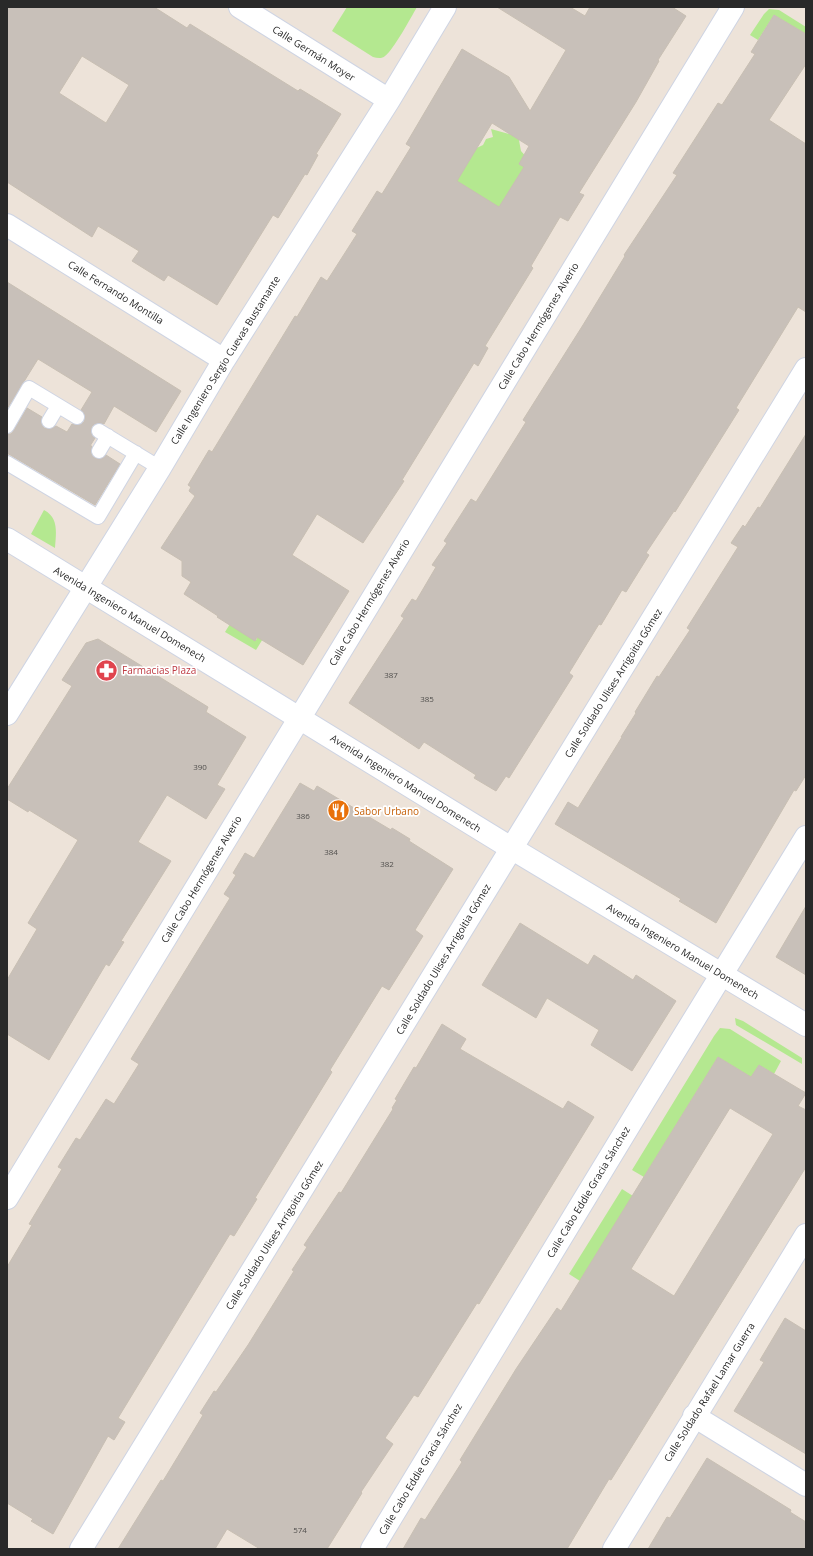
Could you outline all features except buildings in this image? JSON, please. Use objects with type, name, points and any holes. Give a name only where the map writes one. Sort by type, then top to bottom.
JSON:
[{"type":"street","name":"Calle Germán Moyer","points":[[240,7],[389,100]]},
{"type":"street","name":"Calle Ingeniero Sergio Cuevas Bustamante","points":[[7,714],[160,468],[224,360],[389,100],[445,7]]},
{"type":"street","name":"Calle Cabo Hermógenes Alverio","points":[[7,1198],[733,7]]},
{"type":"street","name":"Calle Fernando Montilla","points":[[7,225],[224,360]]},
{"type":"street","name":"Calle Soldado Ulises Arrigoitia Gómez","points":[[81,1549],[806,369]]},
{"type":"street","name":"Avenida Ingeniero Manuel Domenech","points":[[7,539],[511,848],[806,1025]]},
{"type":"street","name":"Calle Cabo Eddie Gracia Sánchez","points":[[372,1549],[806,837]]},
{"type":"street","name":"Calle Soldado Rafael Lamar Guerra","points":[[614,1549],[806,1235]]},
{"type":"street","points":[[694,1416],[806,1486]]},
{"type":"lane","points":[[7,426],[29,388],[77,417]]},
{"type":"lane","points":[[49,421],[58,406]]},
{"type":"lane","points":[[99,451],[104,434],[160,468]]},
{"type":"lane","points":[[14,468],[71,496],[98,517],[136,453]]},
{"type":"green space","points":[[347,7],[417,7],[393,47],[385,56],[379,58],[373,57],[332,31]]},
{"type":"green space","points":[[769,9],[779,10],[806,27],[806,34],[774,15],[758,40],[750,35]]},
{"type":"green space","points":[[491,129],[509,134],[512,132],[518,135],[521,151],[534,166],[533,203],[460,214],[456,176],[466,153],[483,145],[486,139],[493,137]]},
{"type":"green space","points":[[44,510],[52,517],[56,526],[55,548],[31,534]]},
{"type":"green space","points":[[308,566],[256,650],[225,632],[230,624],[256,640],[282,597]]},
{"type":"green space","points":[[735,1018],[743,1021],[802,1058],[802,1064],[736,1025]]},
{"type":"green space","points":[[720,1028],[730,1029],[781,1061],[774,1074],[759,1065],[751,1077],[718,1057],[644,1177],[632,1170]]},
{"type":"green space","points":[[622,1189],[633,1196],[580,1281],[569,1274]]},
{"type":"place","name":"Farmacias Plaza","points":[[107,670]]},
{"type":"place","name":"Sabor Urbano","points":[[338,811]]}]
